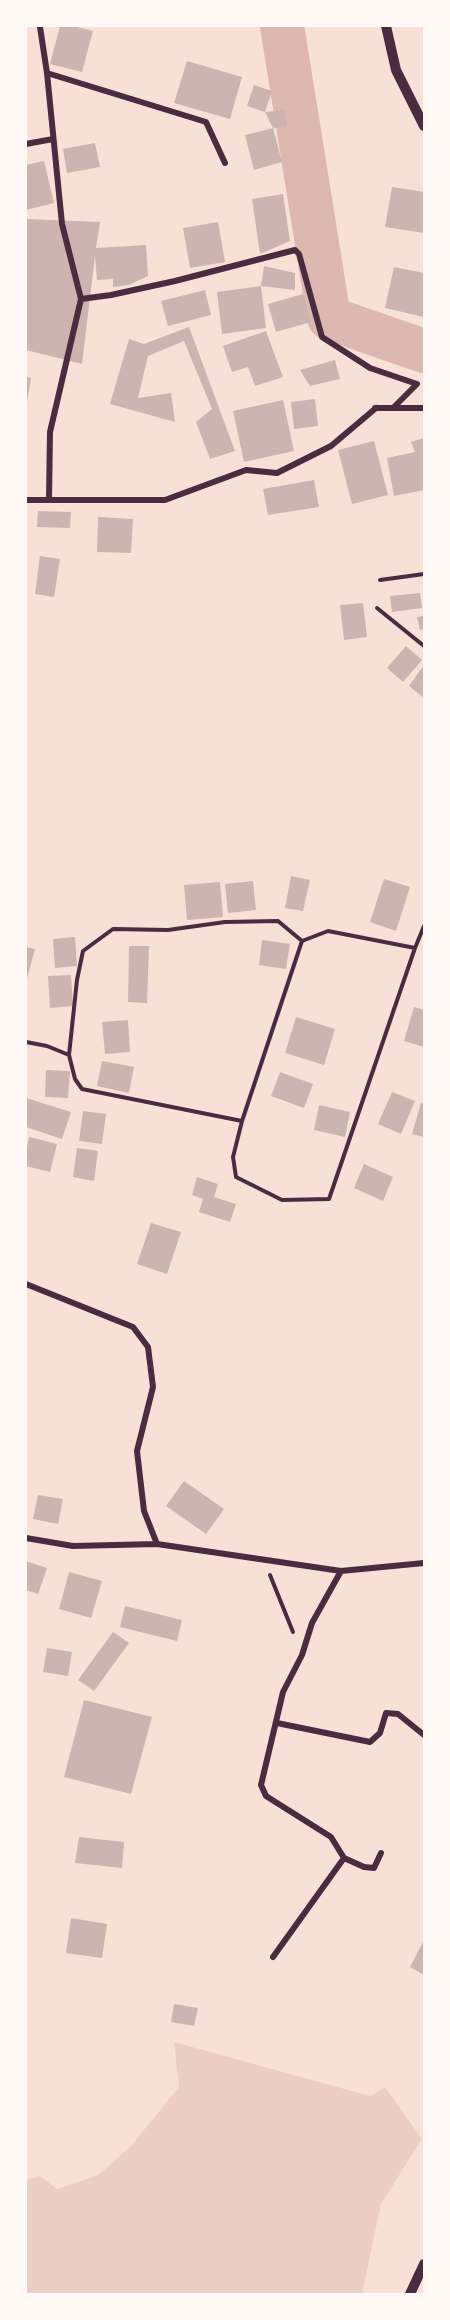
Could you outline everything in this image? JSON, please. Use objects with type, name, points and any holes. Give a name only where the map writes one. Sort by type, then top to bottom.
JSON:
[{"type":"street","points":[[386,26],[396,70],[424,126]]},
{"type":"street","points":[[40,27],[47,73],[62,224],[81,299],[50,432],[49,500]]},
{"type":"street","points":[[47,73],[206,122],[225,163]]},
{"type":"street","points":[[26,144],[53,139]]},
{"type":"street","points":[[26,500],[165,500],[246,470],[277,473],[331,446],[375,408],[393,408],[417,384],[370,368],[322,337],[299,254],[295,250],[175,281],[81,299]]},
{"type":"street","points":[[375,408],[424,408]]},
{"type":"street","points":[[26,1284],[133,1327],[148,1347],[153,1387],[137,1451],[144,1511],[157,1544]]},
{"type":"street","points":[[26,1538],[73,1546],[157,1544],[341,1571],[424,1563]]},
{"type":"street","points":[[341,1571],[312,1623],[302,1655],[283,1692],[261,1785],[266,1796],[331,1836],[344,1858],[364,1868],[374,1868],[381,1853]]},
{"type":"street","points":[[277,1723],[370,1742],[380,1733],[386,1713],[398,1714],[424,1735]]},
{"type":"street","points":[[273,1958],[344,1858]]},
{"type":"street","points":[[410,2295],[424,2264]]},
{"type":"path","points":[[380,580],[424,574]]},
{"type":"path","points":[[377,609],[424,646]]},
{"type":"path","points":[[242,1121],[82,1089],[75,1079],[69,1054],[77,980],[83,951],[113,929],[168,930],[225,922],[278,921],[302,941]]},
{"type":"path","points":[[302,941],[242,1121],[233,1157],[236,1177],[282,1200],[329,1199],[424,926]]},
{"type":"path","points":[[302,941],[328,931],[415,948]]},
{"type":"path","points":[[26,1042],[69,1054]]},
{"type":"path","points":[[269,1560],[270,1575],[302,1655]]},
{"type":"shaded area","points":[[174,2042],[370,2096],[385,2087],[422,2139],[381,2204],[362,2294],[26,2294],[26,2180],[40,2176],[57,2189],[98,2175],[130,2147],[179,2087]]},
{"type":"building","points":[[60,26],[73,26],[93,31],[82,72],[50,64]]},
{"type":"building","points":[[187,61],[242,77],[230,119],[174,103]]},
{"type":"building","points":[[254,85],[272,91],[265,112],[247,106]]},
{"type":"building","points":[[285,110],[287,127],[273,128],[265,112]]},
{"type":"building","points":[[273,128],[282,162],[254,170],[245,135]]},
{"type":"building","points":[[95,143],[100,167],[67,173],[63,149]]},
{"type":"building","points":[[44,161],[54,203],[26,210],[26,165]]},
{"type":"building","points":[[392,187],[424,192],[424,233],[385,227]]},
{"type":"building","points":[[283,194],[290,241],[260,254],[252,199]]},
{"type":"building","points":[[26,219],[100,222],[96,248],[146,245],[148,276],[129,285],[113,287],[113,279],[97,280],[95,256],[82,364],[26,350]]},
{"type":"building","points":[[218,222],[225,262],[190,268],[183,228]]},
{"type":"building","points":[[264,266],[295,273],[295,290],[261,286]]},
{"type":"building","points":[[394,267],[424,273],[424,317],[385,308]]},
{"type":"building","points":[[261,286],[266,328],[222,334],[217,292]]},
{"type":"building","points":[[205,290],[211,315],[168,326],[161,301]]},
{"type":"building","points":[[303,294],[311,322],[276,332],[268,304]]},
{"type":"building","points":[[189,327],[235,451],[210,459],[196,422],[212,409],[184,341],[148,356],[138,398],[171,393],[175,422],[110,404],[129,339],[144,344]]},
{"type":"building","points":[[266,331],[283,377],[255,386],[248,367],[232,372],[223,346]]},
{"type":"building","points":[[335,360],[340,379],[310,386],[300,370]]},
{"type":"building","points":[[26,377],[31,378],[27,402],[26,402]]},
{"type":"building","points":[[315,399],[318,426],[294,429],[291,402]]},
{"type":"building","points":[[283,400],[294,451],[244,462],[233,411]]},
{"type":"building","points":[[424,438],[424,490],[394,496],[387,458],[415,452],[411,442]]},
{"type":"building","points":[[374,441],[388,495],[352,504],[338,450]]},
{"type":"building","points":[[314,480],[319,507],[268,515],[263,489]]},
{"type":"building","points":[[38,511],[71,512],[70,528],[37,527]]},
{"type":"building","points":[[98,517],[133,519],[131,553],[97,552]]},
{"type":"building","points":[[40,556],[60,559],[54,597],[35,594]]},
{"type":"building","points":[[420,593],[422,608],[392,612],[390,596]]},
{"type":"building","points":[[363,603],[367,637],[344,640],[340,605]]},
{"type":"building","points":[[424,616],[424,629],[420,630],[417,617]]},
{"type":"building","points":[[406,646],[422,660],[403,682],[387,668]]},
{"type":"building","points":[[424,665],[424,698],[409,686]]},
{"type":"building","points":[[291,876],[310,880],[303,911],[285,908]]},
{"type":"building","points":[[384,879],[410,887],[396,931],[370,922]]},
{"type":"building","points":[[253,881],[256,910],[228,913],[225,884]]},
{"type":"building","points":[[220,882],[223,917],[187,920],[184,885]]},
{"type":"building","points":[[75,937],[77,966],[55,968],[53,939]]},
{"type":"building","points":[[262,940],[290,944],[286,969],[259,965]]},
{"type":"building","points":[[129,946],[149,946],[147,1003],[128,1002]]},
{"type":"building","points":[[26,947],[35,949],[26,982]]},
{"type":"building","points":[[71,975],[73,1006],[50,1008],[48,976]]},
{"type":"building","points":[[414,1007],[424,1010],[424,1047],[404,1041]]},
{"type":"building","points":[[296,1017],[335,1029],[324,1065],[285,1053]]},
{"type":"building","points":[[128,1020],[130,1052],[105,1054],[102,1022]]},
{"type":"building","points":[[102,1061],[134,1067],[129,1093],[97,1086]]},
{"type":"building","points":[[46,1070],[70,1071],[68,1098],[45,1097]]},
{"type":"building","points":[[280,1072],[313,1084],[304,1108],[271,1096]]},
{"type":"building","points":[[392,1092],[415,1101],[401,1134],[378,1124]]},
{"type":"building","points":[[26,1098],[71,1112],[62,1139],[26,1127]]},
{"type":"building","points":[[421,1103],[424,1104],[424,1137],[412,1134]]},
{"type":"building","points":[[319,1105],[350,1112],[345,1137],[314,1130]]},
{"type":"building","points":[[83,1111],[106,1114],[102,1144],[79,1141]]},
{"type":"building","points":[[29,1137],[57,1144],[50,1172],[26,1166]]},
{"type":"building","points":[[77,1148],[98,1151],[94,1181],[73,1177]]},
{"type":"building","points":[[364,1164],[393,1177],[383,1201],[354,1188]]},
{"type":"building","points":[[197,1177],[218,1184],[214,1197],[236,1204],[230,1222],[199,1212],[203,1199],[192,1195]]},
{"type":"building","points":[[151,1223],[181,1232],[167,1274],[137,1264]]},
{"type":"building","points":[[184,1481],[224,1509],[206,1534],[166,1506]]},
{"type":"building","points":[[38,1495],[63,1499],[58,1524],[33,1519]]},
{"type":"building","points":[[26,1561],[47,1568],[38,1594],[26,1590]]},
{"type":"building","points":[[69,1572],[102,1581],[91,1618],[59,1609]]},
{"type":"building","points":[[125,1606],[182,1620],[177,1641],[120,1627]]},
{"type":"building","points":[[113,1632],[129,1643],[94,1691],[78,1680]]},
{"type":"building","points":[[47,1648],[72,1652],[68,1676],[43,1672]]},
{"type":"building","points":[[84,1700],[152,1717],[131,1794],[64,1777]]},
{"type":"building","points":[[79,1837],[124,1842],[122,1868],[75,1863]]},
{"type":"building","points":[[71,1918],[107,1924],[102,1958],[66,1953]]},
{"type":"building","points":[[424,1940],[424,1975],[410,1967]]},
{"type":"building","points":[[174,2004],[198,2008],[194,2026],[171,2022]]},
{"type":"waterway","points":[[282,26],[329,318],[424,351]]}]
